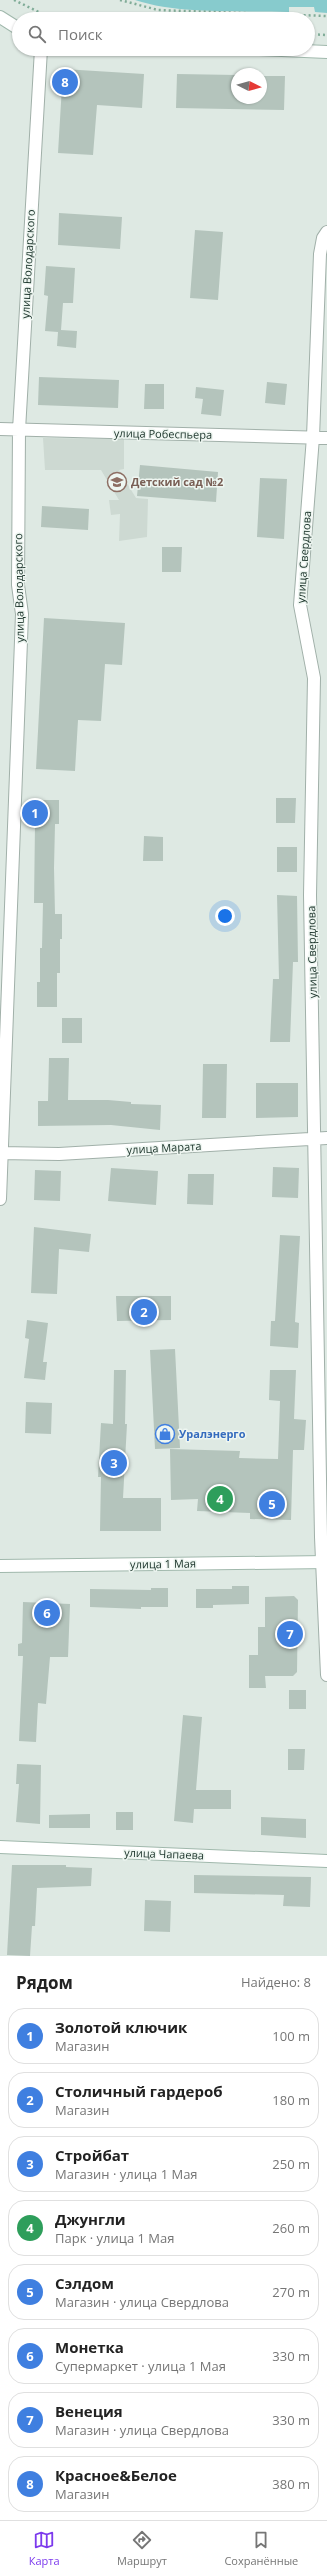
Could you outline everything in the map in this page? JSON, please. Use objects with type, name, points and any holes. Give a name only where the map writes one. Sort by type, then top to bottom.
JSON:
[{"type":"street","points":[[0,16],[12,24]]},
{"type":"street","points":[[315,51],[327,52]]},
{"type":"street","name":"улица Володарского","points":[[0,1199],[0,1153],[22,614],[18,585],[19,430],[41,56]]},
{"type":"street","name":"улица Свердлова","points":[[327,232],[323,238],[320,254],[313,437],[300,605],[314,678],[310,895],[321,1139],[324,1562],[327,1675]]},
{"type":"street","name":"улица Робеспьера","points":[[0,429],[327,438]]},
{"type":"street","name":"улица Марата","points":[[0,1153],[59,1154],[321,1139]]},
{"type":"street","name":"улица 1 Мая","points":[[0,1566],[324,1562]]},
{"type":"street","name":"улица Чапаева","points":[[0,1847],[327,1861]]},
{"type":"path","points":[[14,0],[41,12]]},
{"type":"path","points":[[120,0],[158,10],[214,12]]},
{"type":"path","points":[[315,16],[327,16]]},
{"type":"path","points":[[315,34],[327,35]]},
{"type":"shaded area","name":"Детский сад №2","points":[[43,438],[124,439],[124,469],[119,470],[136,498],[148,499],[147,537],[119,541],[120,514],[111,515],[109,500],[119,500],[101,470],[45,470]]},
{"type":"water","points":[[135,0],[327,0],[327,13],[315,12],[314,7],[289,7],[289,12],[191,10],[153,5]]},
{"type":"building","points":[[63,69],[144,74],[142,108],[97,105],[93,155],[58,153]]},
{"type":"building","points":[[177,74],[231,75],[231,104],[267,104],[267,76],[285,76],[284,110],[176,108]]},
{"type":"building","points":[[59,213],[122,217],[120,249],[58,245]]},
{"type":"building","points":[[195,230],[223,232],[218,300],[190,298]]},
{"type":"building","points":[[46,266],[75,268],[73,303],[63,303],[61,330],[77,331],[76,348],[57,346],[58,332],[45,331],[48,296],[44,295]]},
{"type":"building","points":[[39,377],[119,380],[118,408],[38,405]]},
{"type":"building","points":[[267,382],[287,384],[285,405],[265,403]]},
{"type":"building","points":[[145,384],[164,384],[164,409],[144,409]]},
{"type":"building","points":[[196,387],[224,390],[221,416],[201,414],[203,399],[195,398]]},
{"type":"building","points":[[140,465],[218,472],[216,502],[137,496]]},
{"type":"building","points":[[260,478],[287,479],[284,539],[257,537]]},
{"type":"building","points":[[42,506],[89,509],[88,530],[41,527]]},
{"type":"building","points":[[162,547],[182,547],[181,572],[162,572]]},
{"type":"building","points":[[44,618],[125,623],[122,665],[105,664],[101,721],[78,720],[75,771],[36,769]]},
{"type":"building","points":[[276,798],[296,798],[295,823],[276,823]]},
{"type":"building","points":[[30,800],[59,800],[59,824],[55,824],[54,868],[55,914],[62,914],[62,939],[60,939],[60,973],[57,973],[57,1007],[37,1007],[37,982],[40,982],[40,948],[42,948],[43,903],[34,903],[35,824],[30,824]]},
{"type":"building","points":[[144,836],[163,837],[163,861],[143,861]]},
{"type":"building","points":[[277,847],[297,847],[297,872],[277,872]]},
{"type":"building","points":[[277,895],[297,896],[298,962],[293,962],[290,1042],[270,1042],[273,979],[279,979]]},
{"type":"building","points":[[62,1018],[82,1018],[82,1043],[62,1043]]},
{"type":"building","points":[[49,1058],[69,1058],[68,1100],[108,1100],[131,1102],[131,1104],[161,1105],[160,1130],[111,1125],[38,1126],[38,1101],[48,1101]]},
{"type":"building","points":[[203,1064],[227,1064],[226,1118],[202,1118]]},
{"type":"building","points":[[256,1083],[298,1083],[298,1117],[256,1118]]},
{"type":"building","points":[[273,1167],[299,1168],[298,1198],[272,1197]]},
{"type":"building","points":[[111,1168],[158,1171],[156,1205],[108,1201]]},
{"type":"building","points":[[35,1170],[61,1171],[60,1201],[34,1200]]},
{"type":"building","points":[[188,1174],[214,1174],[213,1205],[187,1204]]},
{"type":"building","points":[[34,1227],[91,1234],[89,1252],[59,1249],[57,1294],[31,1293]]},
{"type":"building","points":[[280,1235],[300,1236],[295,1322],[299,1323],[298,1348],[270,1346],[271,1321],[275,1321]]},
{"type":"building","points":[[116,1296],[171,1296],[171,1320],[117,1321]]},
{"type":"building","points":[[27,1320],[48,1323],[43,1362],[47,1362],[45,1380],[24,1378],[29,1339],[25,1338]]},
{"type":"building","points":[[175,1349],[180,1448],[155,1449],[150,1350]]},
{"type":"building","points":[[114,1370],[126,1370],[125,1424],[127,1424],[123,1498],[161,1498],[161,1531],[100,1531],[101,1477],[98,1477],[101,1423],[113,1424]]},
{"type":"building","points":[[270,1370],[296,1370],[294,1419],[306,1420],[304,1450],[293,1450],[291,1520],[250,1519],[250,1513],[197,1511],[198,1499],[171,1500],[170,1449],[240,1451],[239,1458],[278,1459],[280,1401],[269,1400]]},
{"type":"building","points":[[26,1402],[52,1403],[51,1434],[25,1433]]},
{"type":"building","points":[[232,1586],[249,1586],[249,1604],[213,1605],[213,1608],[196,1608],[196,1589],[232,1589]]},
{"type":"building","points":[[151,1588],[168,1588],[168,1607],[141,1607],[141,1609],[90,1607],[90,1589],[151,1590]]},
{"type":"building","points":[[294,1596],[298,1600],[297,1672],[293,1676],[265,1676],[266,1688],[249,1688],[249,1655],[258,1655],[258,1627],[265,1627],[265,1597]]},
{"type":"building","points":[[23,1602],[70,1604],[68,1657],[50,1657],[46,1704],[38,1703],[36,1742],[19,1741],[23,1656],[18,1656],[18,1644],[22,1643]]},
{"type":"building","points":[[289,1690],[306,1690],[306,1709],[289,1709]]},
{"type":"building","points":[[183,1715],[202,1717],[196,1790],[231,1790],[231,1809],[194,1809],[193,1823],[174,1821]]},
{"type":"building","points":[[288,1749],[305,1749],[304,1770],[288,1770]]},
{"type":"building","points":[[17,1764],[41,1765],[40,1824],[16,1822],[19,1784],[16,1784]]},
{"type":"building","points":[[116,1812],[133,1812],[133,1830],[116,1830]]},
{"type":"building","points":[[90,1814],[90,1828],[49,1828],[49,1815]]},
{"type":"building","points":[[261,1817],[306,1819],[306,1838],[261,1835]]},
{"type":"building","points":[[12,1865],[66,1865],[66,1867],[92,1868],[91,1886],[37,1888],[35,1926],[32,1926],[30,1956],[7,1955]]},
{"type":"building","points":[[194,1875],[311,1877],[310,1907],[283,1906],[284,1895],[194,1893]]},
{"type":"building","points":[[145,1900],[171,1901],[170,1932],[144,1931]]},
{"type":"place","name":"Красное&Белое","points":[[65,82]]},
{"type":"place","name":"Детский сад №2","points":[[117,482]]},
{"type":"place","name":"Золотой ключик","points":[[35,813]]},
{"type":"place","name":"Столичный гардероб","points":[[144,1312]]},
{"type":"place","name":"Уралэнерго","points":[[165,1434]]},
{"type":"place","name":"Стройбат","points":[[114,1463]]},
{"type":"place","name":"Джунгли","points":[[220,1499]]},
{"type":"place","name":"Сэлдом","points":[[272,1504]]},
{"type":"place","name":"Монетка","points":[[47,1613]]},
{"type":"place","name":"Венеция","points":[[290,1634]]}]
